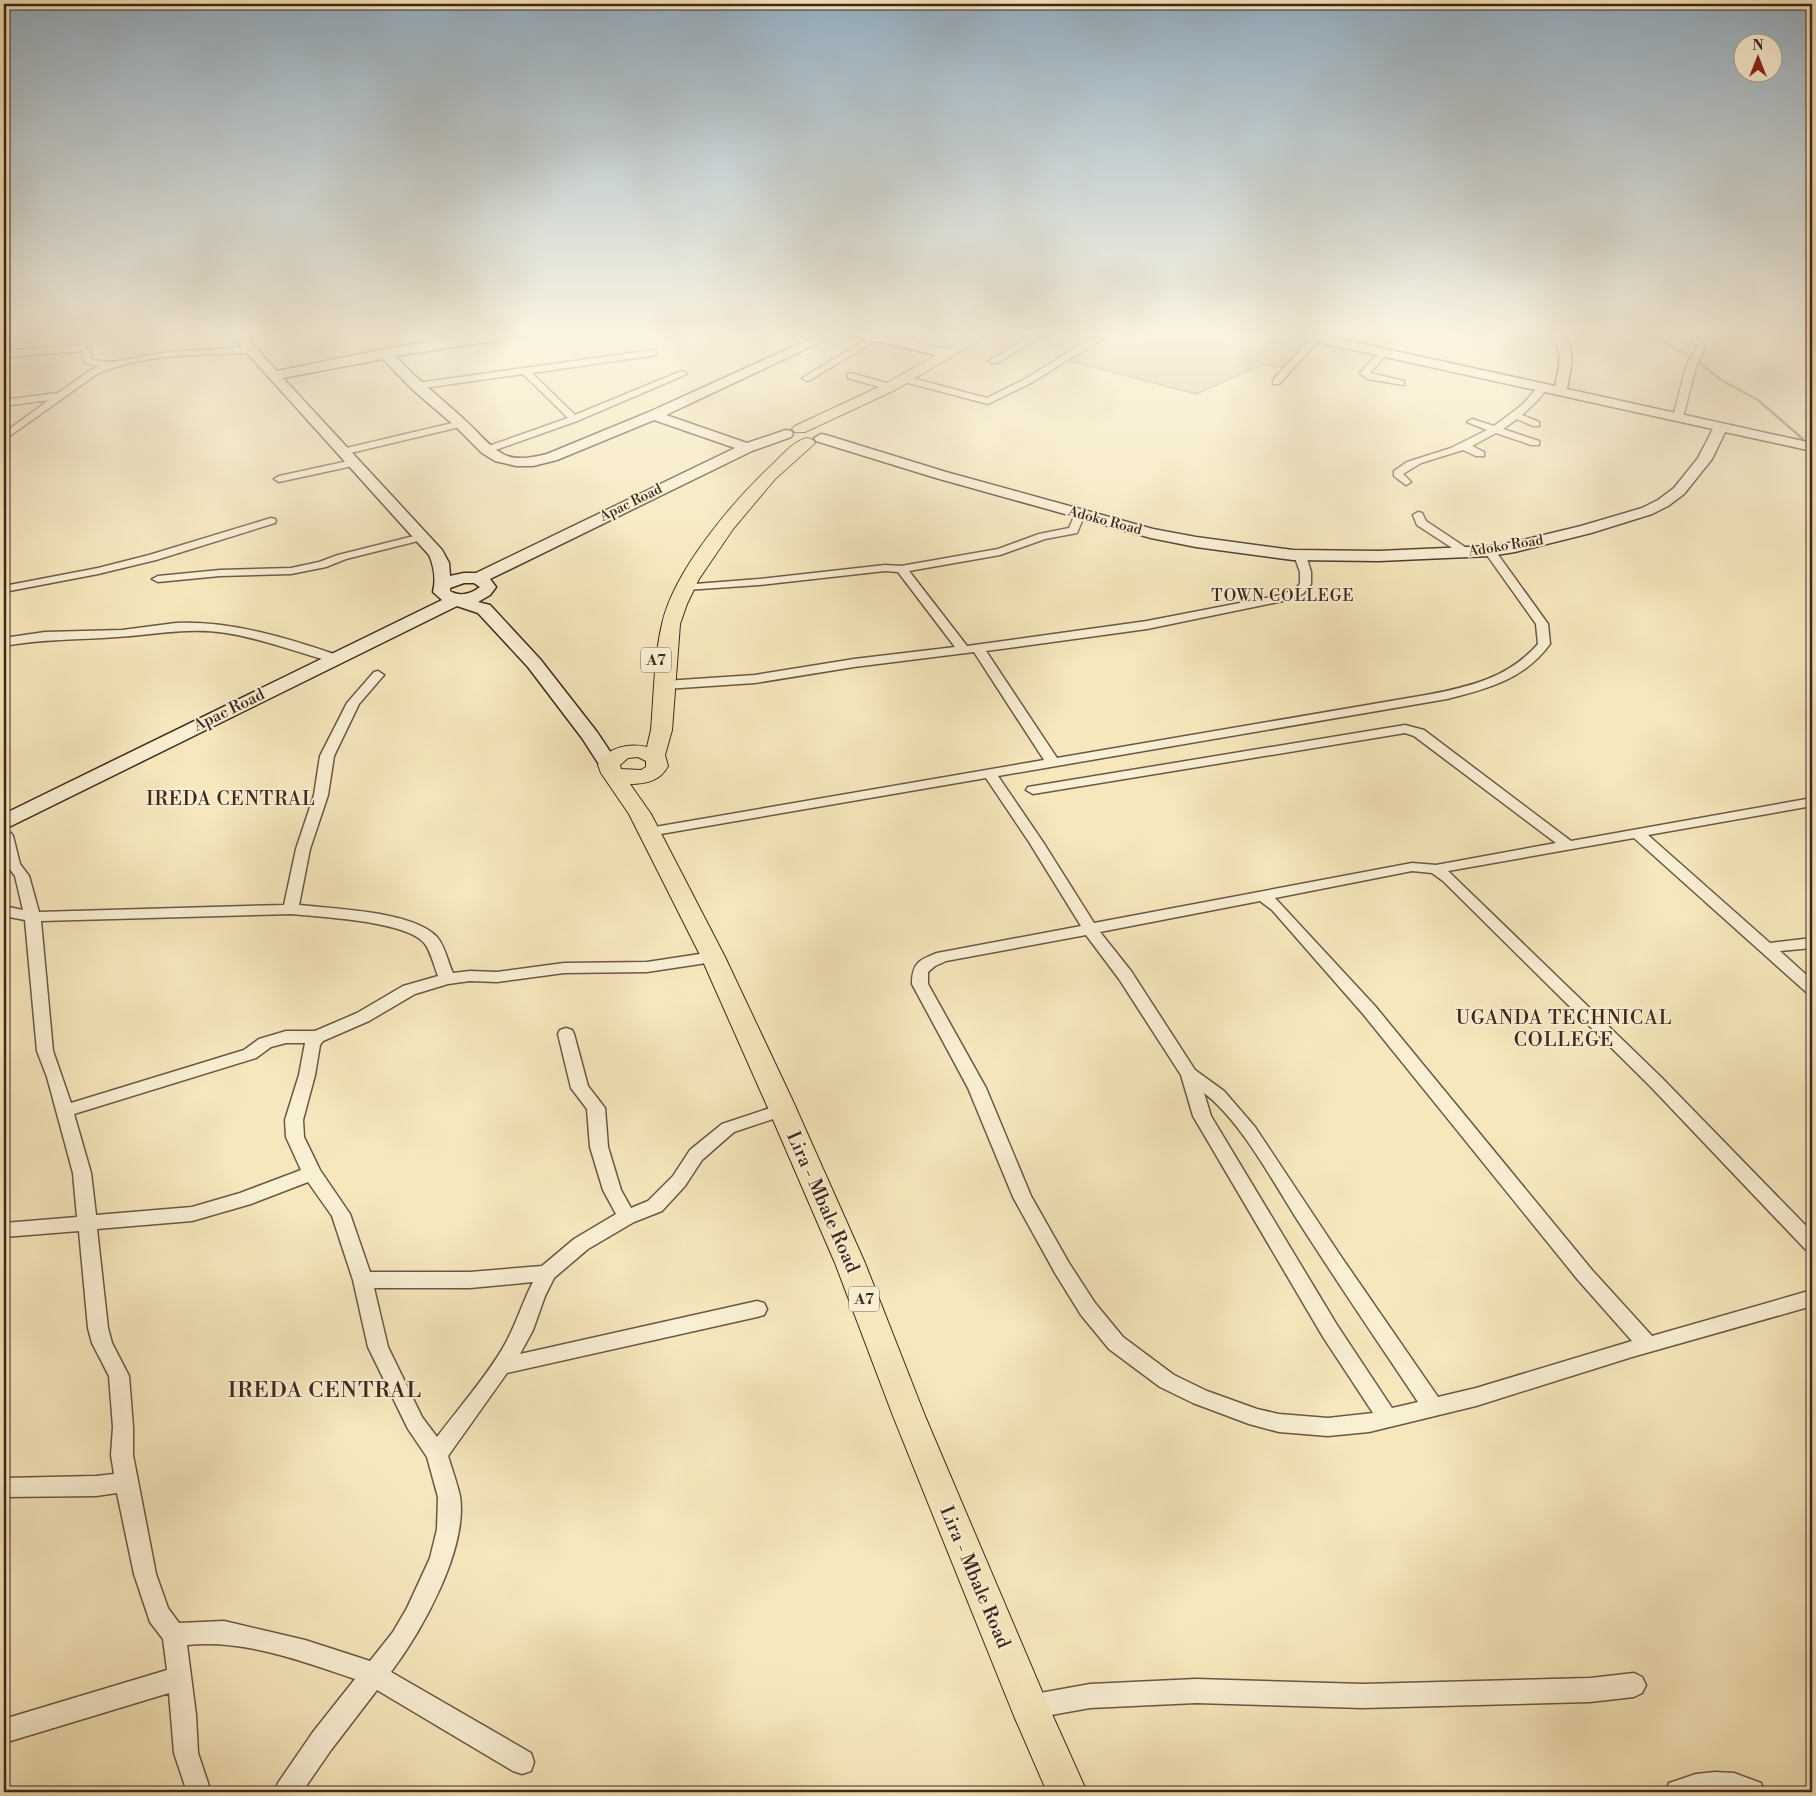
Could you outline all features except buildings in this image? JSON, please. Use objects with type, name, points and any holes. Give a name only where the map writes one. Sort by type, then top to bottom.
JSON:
[{"type":"main road","name":"A7","points":[[645,823],[647,750],[660,620],[711,537],[791,455],[803,436],[831,416]]},
{"type":"main road","name":"A7","points":[[647,750],[664,685],[672,621],[680,586]]},
{"type":"main road","points":[[647,750],[637,778],[612,770],[614,758],[647,750]]},
{"type":"main road","name":"A7","points":[[612,770],[645,823]]},
{"type":"main road","name":"Lira - Mbale Road","points":[[645,823],[713,957],[850,1263],[908,1416],[1029,1707],[1067,1792]]},
{"type":"street","points":[[4,437],[34,416]]},
{"type":"street","points":[[310,416],[422,537],[442,563],[478,582],[484,609]]},
{"type":"street","points":[[451,416],[487,450],[500,458],[533,462],[552,457],[652,416]]},
{"type":"street","points":[[571,416],[574,419]]},
{"type":"street","points":[[487,450],[582,416]]},
{"type":"street","points":[[656,416],[748,448]]},
{"type":"street","points":[[1406,482],[1398,473],[1409,464],[1463,446],[1514,416]]},
{"type":"street","points":[[1517,416],[1536,424]]},
{"type":"street","points":[[1672,416],[1812,447]]},
{"type":"street","points":[[1472,422],[1536,443]]},
{"type":"street","points":[[342,452],[461,424]]},
{"type":"street","name":"Adoko Road","points":[[803,436],[1080,514],[1151,533],[1196,542],[1300,555],[1412,555],[1490,551],[1538,543],[1647,511],[1663,503],[1679,491],[1706,459],[1721,427]]},
{"type":"street","name":"Apac Road","points":[[5,823],[455,600],[474,597],[478,582],[602,517],[748,448],[803,436]]},
{"type":"street","points":[[1463,446],[1480,454]]},
{"type":"street","points":[[279,479],[353,462]]},
{"type":"street","points":[[680,586],[759,582],[885,568],[901,568],[1000,552],[1043,536],[1074,531],[1080,514]]},
{"type":"street","points":[[1418,515],[1421,523],[1467,552]]},
{"type":"street","points":[[4,590],[152,558],[271,521]]},
{"type":"street","points":[[158,579],[220,573],[291,571],[322,566],[342,557],[422,537]]},
{"type":"street","points":[[645,823],[990,774],[1385,706],[1458,692],[1503,678],[1522,668],[1544,644],[1544,637],[1542,624],[1490,551]]},
{"type":"street","points":[[664,685],[755,679],[854,663],[1147,625],[1283,598],[1300,593],[1305,586],[1306,573],[1300,555]]},
{"type":"street","points":[[442,563],[443,585],[441,592],[443,595],[484,609],[534,663],[590,736],[612,770]]},
{"type":"street","points":[[901,568],[963,650]]},
{"type":"street","points":[[443,585],[456,579],[478,582]]},
{"type":"street","points":[[4,642],[51,634],[122,633],[169,626],[204,626],[272,638],[336,659]]},
{"type":"street","points":[[978,648],[1053,763]]},
{"type":"street","points":[[291,909],[303,849],[323,787],[327,756],[354,703],[378,675]]},
{"type":"street","points":[[1033,790],[1405,729],[1419,733],[1569,846]]},
{"type":"street","points":[[590,736],[647,750]]},
{"type":"street","points":[[990,774],[1036,842],[1091,930],[1125,975],[1190,1074],[1202,1116],[1330,1331],[1388,1419]]},
{"type":"street","points":[[1812,802],[1436,869],[1412,867],[943,957],[929,962],[920,970],[920,984],[977,1088],[1022,1197],[1062,1268],[1088,1309],[1116,1343],[1167,1381],[1200,1397],[1256,1418],[1287,1424],[1328,1427],[1388,1419],[1476,1398],[1648,1345],[1812,1298]]},
{"type":"street","points":[[5,823],[13,864],[22,876],[32,917],[40,979],[39,990],[45,1050],[55,1076],[82,1173],[98,1328],[102,1343],[120,1376],[123,1427],[122,1455],[126,1482],[145,1574],[158,1614],[174,1635],[184,1715],[186,1753],[199,1792]]},
{"type":"street","points":[[1637,834],[1812,988]]},
{"type":"street","points":[[1436,869],[1448,878],[1583,1009],[1812,1244]]},
{"type":"street","points":[[1263,896],[1277,907],[1369,1010],[1585,1275],[1648,1345]]},
{"type":"street","points":[[4,911],[32,917],[291,909],[379,919],[417,930],[432,942],[447,979]]},
{"type":"street","points":[[1767,948],[1812,944]]},
{"type":"street","points":[[65,1111],[250,1054],[265,1043],[286,1038],[317,1037],[363,1017],[409,990],[447,979],[470,976],[497,977],[564,968],[647,967],[713,957]]},
{"type":"street","points":[[566,1034],[580,1088],[596,1108],[598,1147],[612,1190],[627,1217]]},
{"type":"street","points":[[287,1792],[322,1741],[401,1640],[415,1616],[441,1558],[448,1529],[449,1497],[437,1454],[415,1423],[378,1347],[363,1280],[341,1214],[312,1173],[295,1137],[294,1120],[307,1075],[312,1044],[317,1037]]},
{"type":"street","points":[[1190,1074],[1218,1095],[1249,1131],[1333,1260],[1433,1407]]},
{"type":"street","points":[[437,1454],[502,1366],[523,1330],[535,1296],[547,1274],[581,1244],[627,1217],[655,1206],[679,1181],[696,1155],[728,1128],[782,1110]]},
{"type":"street","points":[[4,1230],[192,1214],[245,1199],[312,1173]]},
{"type":"street","points":[[363,1280],[470,1280],[547,1274]]},
{"type":"street","points":[[502,1366],[758,1309]]},
{"type":"street","points":[[4,1488],[96,1486],[126,1482]]},
{"type":"street","points":[[174,1635],[224,1632],[305,1651],[373,1674],[522,1762]]},
{"type":"street","points":[[4,1731],[180,1678]]},
{"type":"street","points":[[1029,1707],[1090,1696],[1188,1692],[1363,1696],[1590,1690],[1634,1685]]},
{"type":"street","points":[[1678,1792],[1695,1786],[1717,1784],[1752,1792]]},
{"type":"waterway","points":[[1776,416],[1803,439]]},
{"type":"district","name":"TOWN COLLEGE","points":[[1283,596]]},
{"type":"district","name":"IREDA CENTRAL","points":[[231,799]]},
{"type":"district","name":"UGANDA TECHNICAL COLLEGE","points":[[1564,1029]]},
{"type":"district","name":"IREDA CENTRAL","points":[[325,1390]]}]
